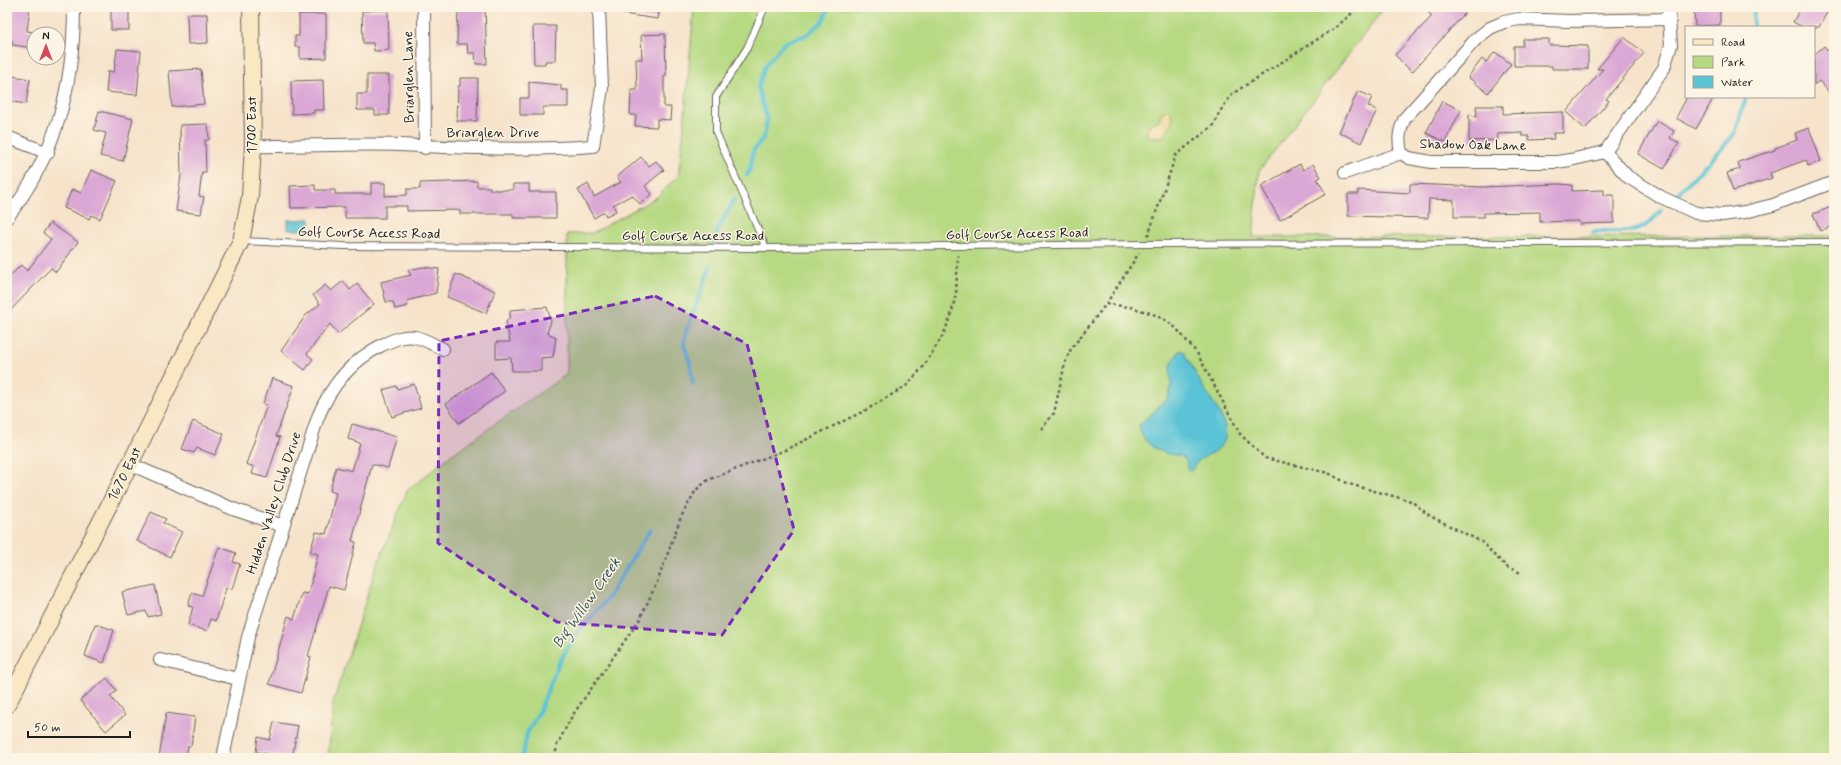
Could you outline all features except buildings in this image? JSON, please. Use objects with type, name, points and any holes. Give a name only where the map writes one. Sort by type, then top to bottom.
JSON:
[{"type":"main road","name":"1700 East","points":[[241,241],[250,196],[252,146],[251,7]]},
{"type":"main road","name":"1670 East","points":[[7,705],[130,464],[241,241]]},
{"type":"street","points":[[7,218],[29,188],[48,153],[63,107],[69,81],[72,54],[74,7]]},
{"type":"street","name":"Briarglen Lane","points":[[424,7],[425,148]]},
{"type":"street","name":"Briarglen Drive","points":[[252,146],[398,145],[425,148],[557,148],[593,146],[602,88],[600,7]]},
{"type":"street","points":[[1401,153],[1398,140],[1399,130],[1404,118],[1476,39],[1490,28],[1504,22],[1519,19],[1569,21],[1669,13],[1671,45],[1664,68],[1605,152],[1628,177],[1661,197],[1696,213],[1722,215],[1745,212],[1773,205],[1834,182]]},
{"type":"street","points":[[7,137],[48,153]]},
{"type":"street","name":"Shadow Oak Lane","points":[[1344,173],[1401,153],[1409,158],[1419,161],[1557,162],[1605,152]]},
{"type":"street","name":"Hidden Valley Club Drive","points":[[223,758],[238,679],[248,637],[318,417],[327,396],[340,378],[355,362],[374,349],[396,338],[414,337],[443,350]]},
{"type":"street","points":[[130,464],[233,509],[283,526]]},
{"type":"street","points":[[160,660],[238,679]]},
{"type":"lane","points":[[764,7],[747,48],[716,97],[716,132],[766,248]]},
{"type":"lane","name":"Golf Course Access Road","points":[[241,241],[343,246],[766,248],[1145,244],[1834,242]]},
{"type":"path","points":[[1041,429],[1054,413],[1065,364],[1071,349],[1106,304],[1145,244],[1176,154],[1215,124],[1219,113],[1232,94],[1334,28],[1360,7]]},
{"type":"path","points":[[555,758],[557,745],[572,716],[640,619],[658,580],[681,517],[696,490],[708,480],[785,450],[866,410],[906,386],[924,366],[943,335],[951,316],[956,293],[958,247]]},
{"type":"path","points":[[1106,304],[1130,306],[1153,314],[1176,328],[1197,353],[1240,434],[1265,458],[1328,473],[1349,484],[1411,501],[1430,516],[1484,543],[1507,567],[1521,573]]},
{"type":"highlighted area","points":[[655,296],[747,344],[794,530],[722,635],[557,622],[438,543],[439,341]]},
{"type":"green space","points":[[694,7],[1385,7],[1259,171],[1253,237],[1834,236],[1834,758],[328,758],[333,703],[375,571],[407,491],[451,455],[567,374],[567,234],[593,233],[657,197],[678,176],[683,138]]},
{"type":"sand","points":[[1167,110],[1172,114],[1172,117],[1166,133],[1162,137],[1150,137],[1147,135],[1147,129],[1150,124],[1158,121],[1162,112]]},
{"type":"water","points":[[310,219],[310,230],[288,230],[288,220]]},
{"type":"water","points":[[1180,350],[1185,352],[1185,355],[1222,417],[1226,434],[1224,441],[1219,448],[1200,459],[1191,471],[1189,470],[1184,458],[1158,450],[1149,444],[1142,436],[1139,425],[1167,399],[1171,389],[1170,366]]},
{"type":"waterway","name":"Big Willow Creek","points":[[747,175],[750,169],[753,151],[764,137],[767,120],[758,88],[765,66],[784,43],[806,35],[823,21],[829,7]]},
{"type":"waterway","points":[[1753,26],[1754,7]]},
{"type":"waterway","points":[[1678,193],[1720,151],[1735,133],[1746,98]]},
{"type":"waterway","name":"Big Willow Creek","points":[[715,243],[718,229],[735,198]]},
{"type":"waterway","points":[[1593,233],[1597,231],[1633,231],[1639,229],[1650,223],[1661,210]]},
{"type":"waterway","name":"Big Willow Creek","points":[[693,384],[690,363],[684,345],[686,332],[711,265]]},
{"type":"waterway","name":"Big Willow Creek","points":[[522,758],[527,733],[539,712],[558,665],[575,635],[607,599],[650,530]]}]
